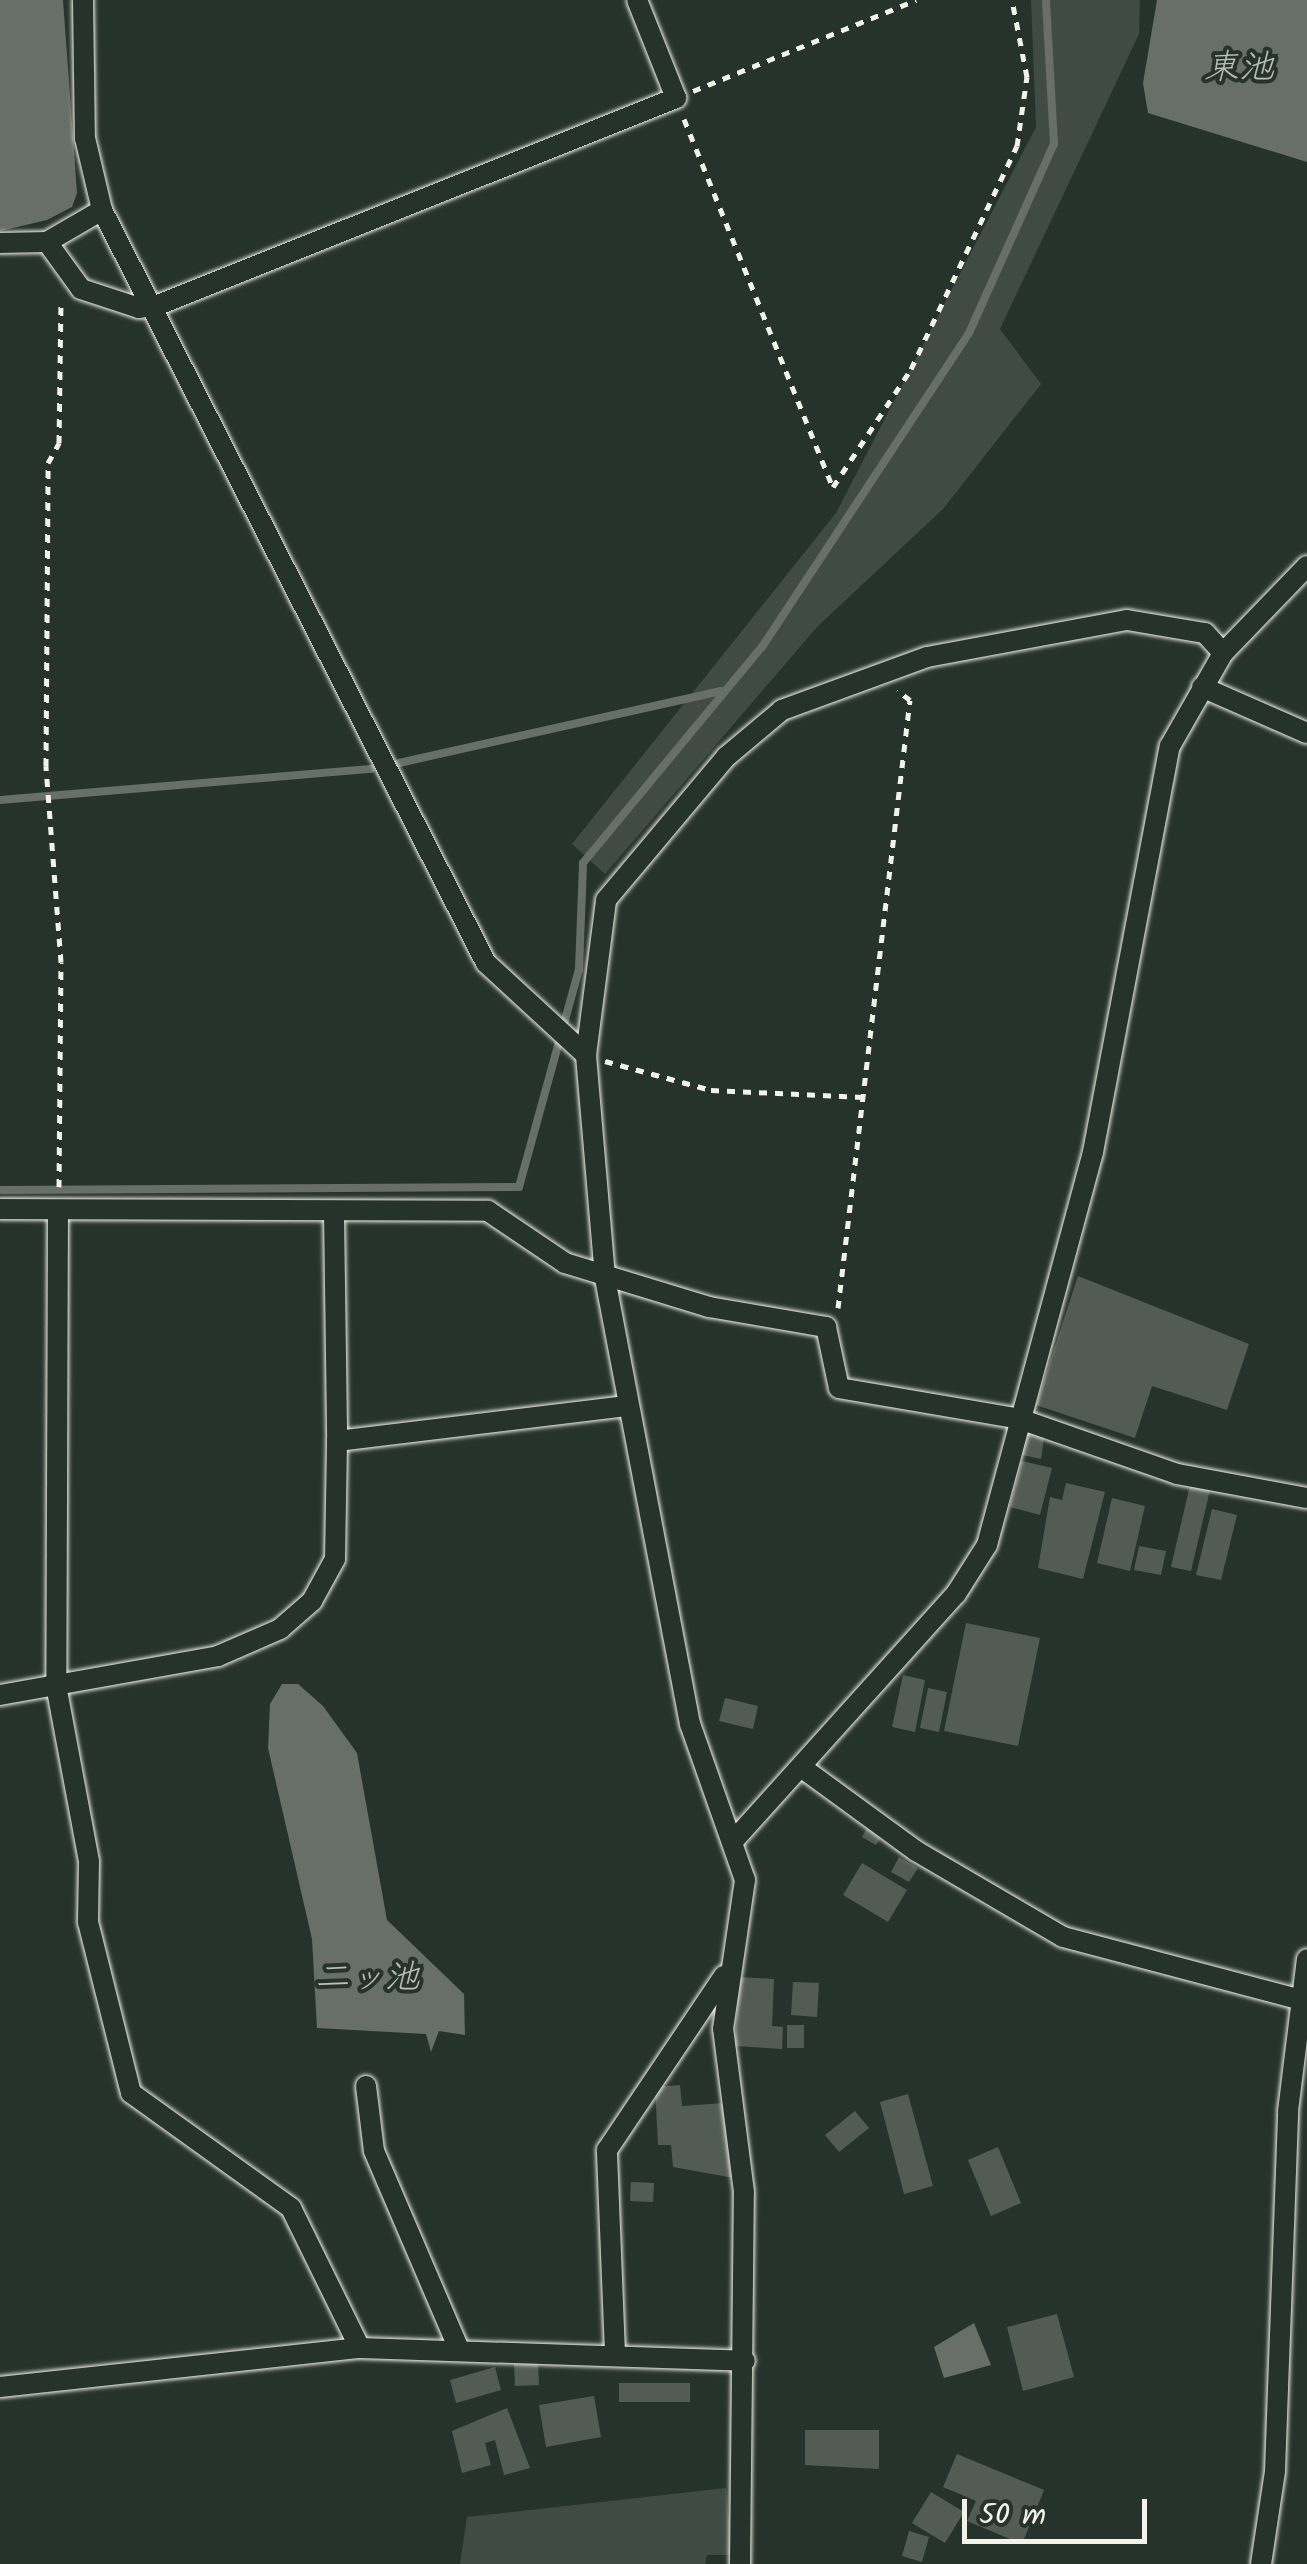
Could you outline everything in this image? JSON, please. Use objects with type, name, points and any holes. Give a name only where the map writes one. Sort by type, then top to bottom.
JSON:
[{"type":"street","points":[[83,0],[85,138],[102,210],[158,304],[486,963],[586,1055]]},
{"type":"street","points":[[48,242],[81,289],[139,308],[158,304],[676,98],[637,0]]},
{"type":"street","points":[[0,243],[48,242],[102,210]]},
{"type":"street","points":[[736,1838],[956,1594],[987,1545],[1092,1152],[1170,746],[1223,653],[1307,566]]},
{"type":"street","points":[[740,2564],[744,2192],[724,1976],[745,1880],[736,1838],[690,1724],[605,1277],[586,1055],[606,900],[726,758],[782,710],[884,680],[927,656],[1126,620],[1204,633],[1223,653]]},
{"type":"street","points":[[1202,686],[1307,734]]},
{"type":"street","points":[[0,1209],[488,1211],[565,1264],[605,1277],[826,1327],[839,1388],[1020,1419],[1177,1474],[1307,1498]]},
{"type":"street","points":[[58,1210],[56,1685],[89,1862],[88,1922],[130,2093],[291,2208],[360,2348]]},
{"type":"street","points":[[0,1695],[218,1656],[280,1630],[312,1601],[335,1559],[334,1213]]},
{"type":"street","points":[[337,1442],[627,1406]]},
{"type":"street","points":[[801,1767],[916,1852],[1063,1937],[1298,1999]]},
{"type":"street","points":[[1261,2564],[1275,2471],[1298,1999],[1307,1959]]},
{"type":"street","points":[[615,2353],[607,2150],[724,1976]]},
{"type":"street","points":[[366,2086],[374,2151],[458,2348]]},
{"type":"street","points":[[0,2387],[360,2348],[615,2353],[745,2361]]},
{"type":"path","points":[[916,0],[676,98],[833,487],[911,369],[1016,146],[1027,76],[1012,0]]},
{"type":"path","points":[[58,1210],[61,962],[46,766],[48,463],[59,443],[63,266]]},
{"type":"path","points":[[826,1327],[837,1315],[910,700],[884,680]]},
{"type":"path","points":[[586,1055],[711,1090],[863,1097]]},
{"type":"shaded area","points":[[1031,0],[1140,0],[1139,34],[1000,329],[1041,384],[943,509],[817,627],[605,874],[572,844],[836,513],[1036,127]]},
{"type":"shaded area","points":[[726,2488],[732,2555],[707,2555],[705,2564],[460,2564],[467,2517]]},
{"type":"water","points":[[0,0],[63,0],[77,193],[72,207],[47,220],[0,231]]},
{"type":"water","name":"東池","points":[[1157,0],[1307,0],[1307,162],[1148,113],[1143,83]]},
{"type":"water","name":"二ッ池","points":[[282,1684],[298,1684],[323,1706],[357,1753],[387,1920],[464,1994],[465,2035],[439,2031],[431,2052],[426,2034],[317,2028],[312,1939],[268,1748],[270,1704]]},
{"type":"water","points":[[974,2323],[991,2365],[944,2378],[934,2347]]},
{"type":"building","points":[[1078,1276],[1249,1344],[1227,1410],[1152,1386],[1135,1438],[1036,1405]]},
{"type":"building","points":[[1027,1427],[1045,1431],[1041,1459],[1022,1455]]},
{"type":"building","points":[[1022,1461],[1052,1468],[1040,1515],[1010,1507]]},
{"type":"building","points":[[1066,1483],[1105,1492],[1083,1579],[1038,1568],[1050,1497],[1062,1500]]},
{"type":"building","points":[[1190,1485],[1210,1490],[1191,1571],[1171,1567]]},
{"type":"building","points":[[1112,1498],[1145,1506],[1130,1571],[1097,1563]]},
{"type":"building","points":[[1212,1509],[1237,1515],[1221,1580],[1196,1575]]},
{"type":"building","points":[[1139,1546],[1166,1551],[1161,1575],[1134,1570]]},
{"type":"building","points":[[966,1623],[1040,1638],[1018,1746],[944,1731]]},
{"type":"building","points":[[903,1675],[925,1680],[915,1732],[892,1727]]},
{"type":"building","points":[[928,1688],[947,1692],[939,1732],[920,1728]]},
{"type":"building","points":[[725,1698],[758,1706],[753,1729],[719,1721]]},
{"type":"building","points":[[868,1826],[883,1835],[876,1845],[862,1837]]},
{"type":"building","points":[[899,1857],[918,1868],[909,1882],[891,1872]]},
{"type":"building","points":[[862,1863],[907,1890],[888,1922],[843,1895]]},
{"type":"building","points":[[739,1977],[774,1979],[772,2026],[783,2027],[782,2049],[735,2046]]},
{"type":"building","points":[[793,1982],[819,1983],[817,2017],[791,2015]]},
{"type":"building","points":[[787,2025],[804,2025],[804,2048],[787,2048]]},
{"type":"building","points":[[680,2085],[682,2106],[725,2103],[734,2178],[673,2167],[671,2145],[658,2145],[655,2087]]},
{"type":"building","points":[[908,2094],[933,2186],[904,2194],[880,2102]]},
{"type":"building","points":[[855,2111],[869,2128],[839,2152],[825,2135]]},
{"type":"building","points":[[998,2147],[1021,2203],[991,2216],[968,2160]]},
{"type":"building","points":[[631,2182],[654,2183],[653,2202],[630,2201]]},
{"type":"building","points":[[1057,2314],[1074,2377],[1023,2391],[1007,2327]]},
{"type":"building","points":[[538,2363],[539,2385],[515,2386],[514,2364]]},
{"type":"building","points":[[495,2367],[501,2390],[456,2403],[450,2380]]},
{"type":"building","points":[[619,2383],[690,2383],[690,2402],[619,2402]]},
{"type":"building","points":[[594,2396],[601,2437],[546,2447],[539,2405]]},
{"type":"building","points":[[507,2408],[530,2468],[504,2475],[495,2440],[485,2443],[491,2465],[462,2473],[452,2431]]},
{"type":"building","points":[[805,2430],[879,2430],[879,2469],[805,2465]]},
{"type":"building","points":[[957,2454],[1044,2490],[1022,2544],[967,2521],[976,2501],[943,2487]]},
{"type":"building","points":[[931,2492],[964,2512],[945,2543],[912,2523]]},
{"type":"building","points":[[909,2531],[929,2537],[922,2562],[902,2556]]},
{"type":"waterway","points":[[0,1190],[519,1187],[579,969],[583,863],[762,647],[969,333],[1054,144],[1046,0]]},
{"type":"waterway","points":[[399,763],[721,691]]},
{"type":"waterway","points":[[0,800],[371,769]]}]
